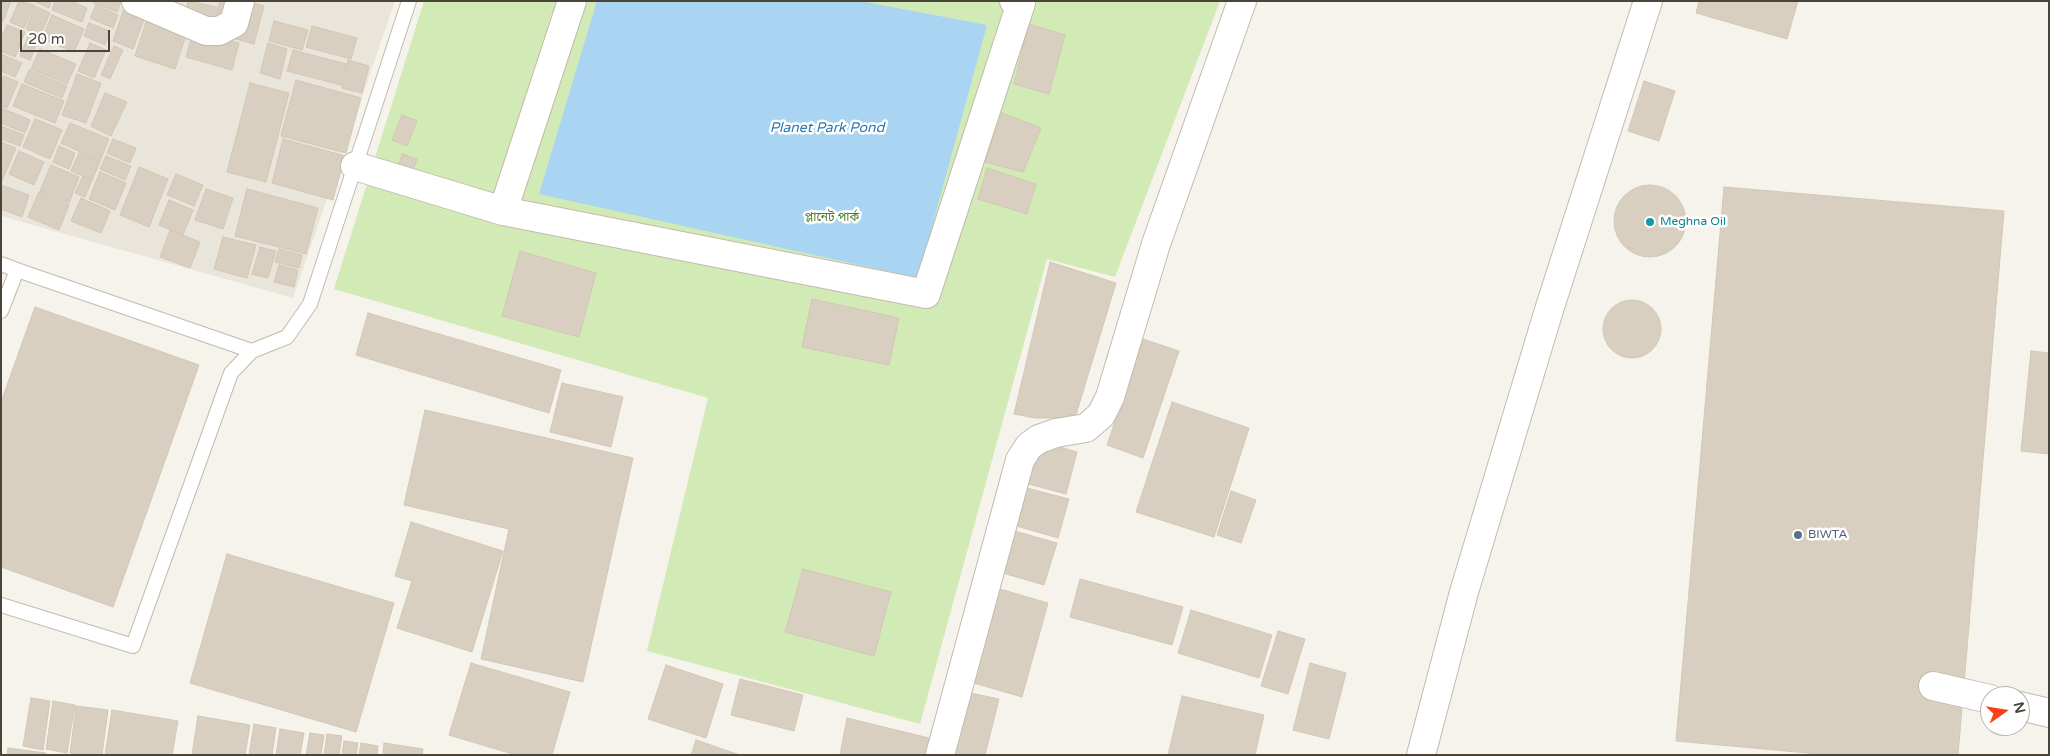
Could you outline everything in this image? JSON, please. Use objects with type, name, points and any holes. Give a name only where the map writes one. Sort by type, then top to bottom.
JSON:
[{"type":"street","points":[[136,1],[206,31],[213,31],[228,28],[234,23],[240,1]]},
{"type":"street","points":[[503,211],[572,1]]},
{"type":"street","points":[[940,755],[1020,460],[1029,446],[1040,438],[1086,428],[1101,415],[1110,397],[1156,244],[1242,1]]},
{"type":"street","points":[[1421,755],[1475,554],[1549,310],[1648,1]]},
{"type":"street","points":[[355,166],[503,211],[926,294],[1019,2]]},
{"type":"street","points":[[1933,686],[1980,697]]},
{"type":"street","points":[[2030,708],[2049,713]]},
{"type":"lane","points":[[1,606],[133,646],[231,373],[252,351],[287,336],[310,304],[409,1]]},
{"type":"lane","points":[[1,264],[252,351]]},
{"type":"lane","points":[[1,311],[17,270]]},
{"type":"shaded area","points":[[1,1],[395,1],[293,298],[1,216]]},
{"type":"green space","name":"প্লানেট পার্ক","points":[[424,1],[1220,1],[1115,277],[1047,259],[920,724],[647,651],[708,398],[334,289]]},
{"type":"water","name":"Planet Park Pond","points":[[597,1],[860,1],[987,25],[918,278],[539,194]]},
{"type":"building","points":[[1,1],[11,1],[3,21],[1,20]]},
{"type":"building","points":[[19,1],[34,5],[24,28],[10,22]]},
{"type":"building","points":[[34,1],[51,1],[49,8]]},
{"type":"building","points":[[55,1],[71,1],[87,8],[82,22],[52,10]]},
{"type":"building","points":[[95,1],[121,1],[117,12],[94,3]]},
{"type":"building","points":[[188,1],[217,7],[212,26],[184,18]]},
{"type":"building","points":[[220,1],[236,1],[230,24],[215,20]]},
{"type":"building","points":[[245,1],[264,6],[254,44],[233,38]]},
{"type":"building","points":[[1699,1],[1798,1],[1787,39],[1696,13]]},
{"type":"building","points":[[126,3],[147,11],[133,49],[113,41]]},
{"type":"building","points":[[96,5],[118,15],[113,28],[90,18]]},
{"type":"building","points":[[35,6],[50,13],[40,36],[26,29]]},
{"type":"building","points":[[149,13],[189,26],[175,69],[135,56]]},
{"type":"building","points":[[52,15],[84,29],[74,52],[42,39]]},
{"type":"building","points":[[274,21],[308,30],[302,50],[269,41]]},
{"type":"building","points":[[89,23],[110,31],[105,45],[84,36]]},
{"type":"building","points":[[1029,24],[1065,35],[1049,94],[1014,84]]},
{"type":"building","points":[[7,25],[25,32],[15,57],[1,51],[1,39]]},
{"type":"building","points":[[312,26],[357,38],[351,59],[306,47]]},
{"type":"building","points":[[193,31],[239,43],[232,70],[186,57]]},
{"type":"building","points":[[29,34],[39,38],[30,60],[20,56]]},
{"type":"building","points":[[90,43],[106,50],[94,78],[78,71]]},
{"type":"building","points":[[268,43],[287,49],[280,79],[260,73]]},
{"type":"building","points":[[114,46],[123,50],[110,79],[101,75]]},
{"type":"building","points":[[40,49],[76,64],[67,84],[31,69]]},
{"type":"building","points":[[293,50],[346,64],[341,85],[287,71]]},
{"type":"building","points":[[1,54],[22,63],[15,77],[1,71]]},
{"type":"building","points":[[348,60],[369,66],[362,93],[342,88]]},
{"type":"building","points":[[29,70],[67,86],[62,98],[24,82]]},
{"type":"building","points":[[77,74],[101,83],[86,123],[62,115]]},
{"type":"building","points":[[4,76],[18,82],[7,108],[1,106],[1,83]]},
{"type":"building","points":[[296,80],[361,98],[346,153],[281,136]]},
{"type":"building","points":[[1644,81],[1675,91],[1659,141],[1628,131]]},
{"type":"building","points":[[250,83],[289,93],[266,182],[227,172]]},
{"type":"building","points":[[22,84],[64,101],[55,123],[13,106]]},
{"type":"building","points":[[105,93],[127,102],[111,136],[91,126]]},
{"type":"building","points":[[2,108],[30,120],[25,133],[1,123]]},
{"type":"building","points":[[1002,113],[1041,128],[1023,172],[985,162]]},
{"type":"building","points":[[402,115],[417,121],[407,146],[392,140]]},
{"type":"building","points":[[35,119],[62,130],[50,159],[23,147]]},
{"type":"building","points":[[70,123],[109,139],[100,161],[61,143]]},
{"type":"building","points":[[1,126],[24,135],[20,146],[1,139]]},
{"type":"building","points":[[113,139],[136,148],[130,163],[107,153]]},
{"type":"building","points":[[283,139],[345,156],[333,200],[272,183]]},
{"type":"building","points":[[1,142],[16,148],[1,183]]},
{"type":"building","points":[[59,146],[75,153],[69,169],[53,162]]},
{"type":"building","points":[[19,151],[44,162],[34,185],[9,174]]},
{"type":"building","points":[[79,153],[100,162],[92,180],[71,171]]},
{"type":"building","points":[[402,154],[417,159],[411,176],[397,171]]},
{"type":"building","points":[[106,156],[131,166],[125,180],[100,169]]},
{"type":"building","points":[[51,165],[79,177],[69,203],[40,191]]},
{"type":"building","points":[[139,167],[168,179],[149,227],[120,215]]},
{"type":"building","points":[[987,168],[1036,184],[1027,214],[978,199]]},
{"type":"building","points":[[100,172],[126,183],[115,210],[89,199]]},
{"type":"building","points":[[176,174],[203,185],[194,206],[167,195]]},
{"type":"building","points":[[83,176],[92,180],[85,197],[75,193]]},
{"type":"building","points":[[1,185],[29,195],[22,217],[1,209]]},
{"type":"building","name":"Meghna Oil","points":[[1650,185],[1670,191],[1680,201],[1686,221],[1680,241],[1670,251],[1650,257],[1630,251],[1620,241],[1614,221],[1620,201],[1630,191]]},
{"type":"building","points":[[1724,187],[2004,211],[1958,755],[1830,755],[1676,741]]},
{"type":"building","points":[[206,189],[233,198],[223,229],[195,220]]},
{"type":"building","points":[[247,189],[318,208],[306,254],[235,236]]},
{"type":"building","points":[[39,192],[69,205],[59,230],[28,217]]},
{"type":"building","points":[[81,198],[110,211],[101,233],[71,221]]},
{"type":"building","points":[[169,200],[193,210],[183,235],[159,225]]},
{"type":"building","points":[[170,230],[200,242],[190,268],[160,257]]},
{"type":"building","points":[[223,237],[256,245],[247,278],[214,269]]},
{"type":"building","points":[[260,247],[276,251],[268,278],[252,274]]},
{"type":"building","points":[[279,249],[302,255],[299,268],[275,262]]},
{"type":"building","points":[[520,251],[596,273],[579,337],[502,316]]},
{"type":"building","points":[[1050,262],[1116,283],[1075,418],[1035,418],[1014,414]]},
{"type":"building","points":[[279,265],[298,270],[294,287],[274,282]]},
{"type":"building","points":[[812,299],[899,318],[889,365],[802,347]]},
{"type":"building","points":[[1632,300],[1648,305],[1656,313],[1661,329],[1656,345],[1648,353],[1632,358],[1616,353],[1608,345],[1603,329],[1608,313],[1616,305]]},
{"type":"building","points":[[35,307],[199,365],[113,607],[1,567],[1,402]]},
{"type":"building","points":[[368,313],[561,370],[549,413],[356,355]]},
{"type":"building","points":[[1143,339],[1179,351],[1143,458],[1107,445]]},
{"type":"building","points":[[2031,351],[2049,353],[2049,454],[2021,451]]},
{"type":"building","points":[[562,383],[623,397],[611,447],[550,432]]},
{"type":"building","points":[[1172,402],[1249,428],[1214,537],[1136,512]]},
{"type":"building","points":[[425,410],[633,458],[583,682],[481,659],[509,529],[404,505]]},
{"type":"building","points":[[1039,441],[1077,452],[1066,494],[1028,484]]},
{"type":"building","points":[[1023,487],[1069,499],[1058,538],[1013,525]]},
{"type":"building","points":[[1231,491],[1256,500],[1241,543],[1217,535]]},
{"type":"building","points":[[411,522],[503,551],[472,652],[397,628],[412,581],[395,576]]},
{"type":"building","points":[[1011,530],[1057,543],[1044,585],[999,572]]},
{"type":"building","points":[[227,554],[394,603],[356,732],[190,683]]},
{"type":"building","points":[[803,569],[891,592],[874,656],[785,632]]},
{"type":"building","points":[[1080,579],[1183,607],[1172,645],[1070,617]]},
{"type":"building","points":[[993,587],[1048,603],[1022,697],[967,681]]},
{"type":"building","points":[[1191,610],[1272,635],[1259,678],[1178,653]]},
{"type":"building","points":[[1278,631],[1305,639],[1288,694],[1261,686]]},
{"type":"building","points":[[471,663],[570,692],[552,755],[516,755],[449,735]]},
{"type":"building","points":[[1310,663],[1346,673],[1329,739],[1293,730]]},
{"type":"building","points":[[666,665],[723,684],[706,738],[648,719]]},
{"type":"building","points":[[740,679],[803,695],[794,731],[731,715]]},
{"type":"building","points":[[961,691],[999,699],[985,755],[946,755]]},
{"type":"building","points":[[1182,696],[1264,715],[1255,755],[1168,755]]},
{"type":"building","points":[[31,698],[50,701],[43,750],[23,746]]},
{"type":"building","points":[[53,701],[75,705],[67,753],[46,749]]},
{"type":"building","points":[[76,706],[108,710],[102,755],[70,753]]},
{"type":"building","points":[[112,710],[178,721],[172,755],[105,755]]},
{"type":"building","points":[[198,716],[250,725],[245,755],[192,755]]},
{"type":"building","points":[[847,718],[933,739],[929,755],[840,755]]},
{"type":"building","points":[[254,724],[276,728],[272,755],[249,755]]},
{"type":"building","points":[[280,729],[304,733],[300,755],[276,755]]},
{"type":"building","points":[[310,733],[324,735],[321,755],[306,755]]},
{"type":"building","points":[[327,734],[342,736],[339,755],[324,755]]},
{"type":"building","points":[[696,740],[740,755],[691,755]]},
{"type":"building","points":[[344,741],[358,743],[356,755],[342,755]]},
{"type":"building","points":[[361,743],[378,746],[377,755],[359,755]]},
{"type":"building","points":[[384,743],[423,749],[422,755],[383,755]]},
{"type":"building","points":[[8,748],[46,753],[46,755],[7,755]]},
{"type":"place","name":"Meghna Oil","points":[[1650,222]]},
{"type":"place","name":"BIWTA","points":[[1798,535]]}]
